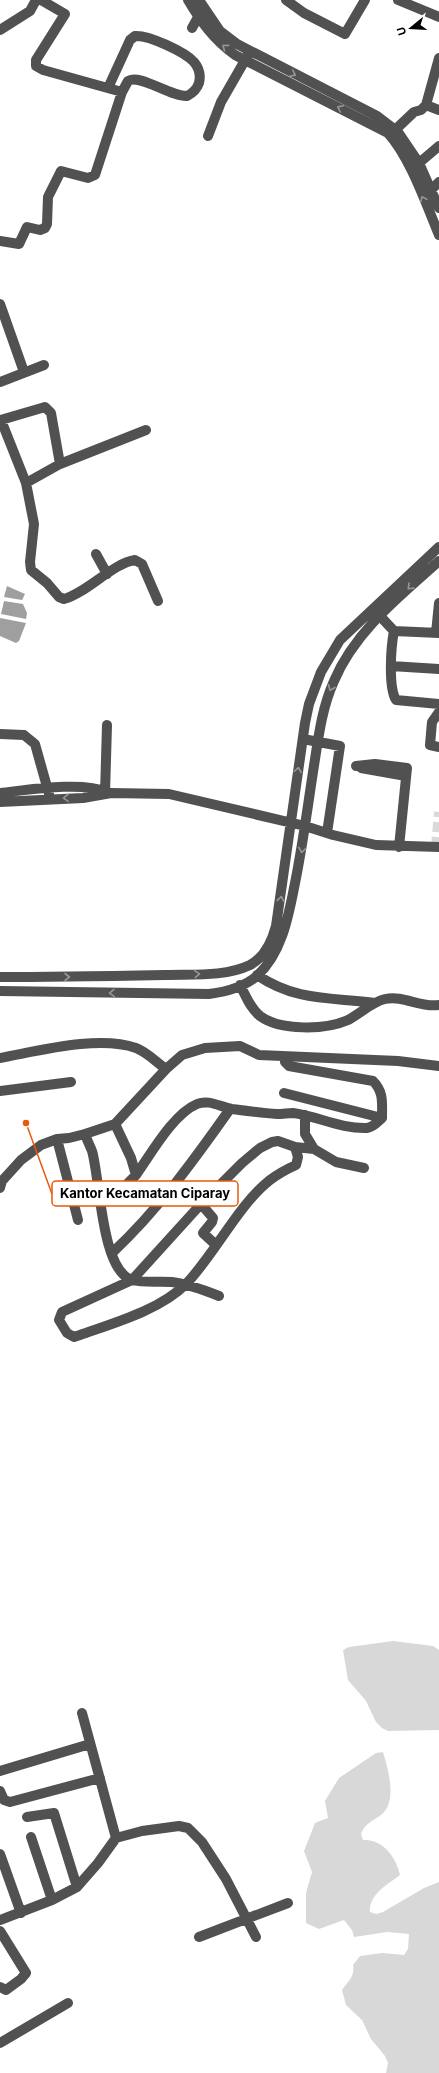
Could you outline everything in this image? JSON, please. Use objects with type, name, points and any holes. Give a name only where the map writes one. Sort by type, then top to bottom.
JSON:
[{"type":"street","points":[[0,30],[30,12],[36,0]]},
{"type":"street","points":[[41,0],[65,14],[36,60],[36,65],[43,70],[122,92]]},
{"type":"street","points":[[188,0],[202,15],[247,56],[377,126],[392,138],[408,164],[439,235]]},
{"type":"street","points":[[192,28],[202,15],[199,0]]},
{"type":"street","points":[[286,0],[304,13],[342,34],[348,31],[365,0]]},
{"type":"street","points":[[398,0],[439,17]]},
{"type":"street","points":[[0,241],[19,244],[27,227],[40,230],[45,228],[47,224],[48,197],[61,171],[88,178],[95,175],[122,92],[128,81],[134,79],[177,95],[187,96],[192,93],[198,85],[199,71],[194,63],[181,53],[147,38],[135,36],[129,43],[108,88]]},
{"type":"street","points":[[208,136],[221,102],[247,56]]},
{"type":"street","points":[[395,130],[414,112],[421,110],[426,105],[439,58]]},
{"type":"street","points":[[307,87],[377,116],[398,132],[408,144],[419,163],[439,208]]},
{"type":"street","points":[[426,105],[439,110]]},
{"type":"street","points":[[419,163],[439,146]]},
{"type":"street","points":[[431,190],[439,182]]},
{"type":"street","points":[[0,304],[24,372]]},
{"type":"street","points":[[0,382],[44,365]]},
{"type":"street","points":[[60,464],[52,417],[48,409],[43,407],[37,408],[0,420],[26,483],[33,516],[34,534],[30,562],[34,575],[47,583],[62,599],[73,595],[130,561],[138,561],[146,572],[158,601]]},
{"type":"street","points":[[26,483],[60,464],[146,430]]},
{"type":"street","points":[[0,991],[43,985],[135,984],[158,976],[210,973],[237,969],[252,964],[264,954],[271,942],[276,926],[298,824],[310,741],[309,704],[321,672],[340,640],[439,547]]},
{"type":"street","points":[[96,554],[107,574]]},
{"type":"street","points":[[0,977],[43,985],[135,984],[157,993],[209,994],[226,991],[257,975],[272,957],[286,926],[300,861],[298,824],[310,741],[343,660],[364,633],[380,616],[439,561]]},
{"type":"street","points":[[380,616],[394,631],[438,633],[439,603]]},
{"type":"street","points":[[394,631],[391,666],[393,690],[396,700],[439,704]]},
{"type":"street","points":[[391,666],[439,669]]},
{"type":"street","points":[[439,712],[432,722],[430,745],[439,747]]},
{"type":"street","points":[[107,725],[107,793]]},
{"type":"street","points":[[0,734],[24,736],[35,744],[49,794]]},
{"type":"street","points":[[310,741],[340,746],[327,833]]},
{"type":"street","points":[[400,847],[406,776]]},
{"type":"street","points":[[0,802],[84,787],[107,793],[169,794],[298,824],[376,845],[400,847],[439,847]]},
{"type":"street","points":[[0,793],[49,794]]},
{"type":"street","points":[[257,975],[277,987],[301,996],[375,1003],[395,998],[425,1005],[439,1005]]},
{"type":"street","points":[[157,993],[158,976]]},
{"type":"street","points":[[240,985],[250,1005],[259,1015],[272,1022],[294,1026],[311,1028],[336,1025],[358,1014],[375,1003]]},
{"type":"street","points":[[0,1058],[80,1045],[114,1043],[137,1049],[166,1069]]},
{"type":"street","points":[[1,1184],[21,1160],[41,1145],[57,1139],[70,1138],[85,1134],[115,1124],[166,1069],[182,1056],[197,1050],[214,1047],[240,1046],[259,1055],[398,1060],[439,1066]]},
{"type":"street","points":[[99,1203],[118,1193],[136,1175],[173,1125],[189,1109],[205,1102],[230,1109],[305,1115],[332,1123],[367,1128],[374,1126],[382,1118],[382,1097],[379,1088],[373,1081],[289,1066],[285,1062],[285,1057]]},
{"type":"street","points":[[0,1091],[71,1082]]},
{"type":"street","points":[[284,1093],[382,1118]]},
{"type":"street","points":[[112,1253],[134,1232],[165,1198],[230,1109]]},
{"type":"street","points":[[305,1115],[304,1134],[314,1150]]},
{"type":"street","points":[[115,1124],[131,1158],[136,1175]]},
{"type":"street","points":[[85,1134],[92,1152],[99,1203],[112,1253],[120,1269],[132,1280],[185,1284],[219,1296]]},
{"type":"street","points":[[57,1139],[78,1220]]},
{"type":"street","points":[[295,1147],[298,1157],[296,1165],[279,1174],[258,1191],[185,1284],[171,1296],[136,1315],[76,1336],[70,1336],[64,1329],[59,1320],[62,1312],[132,1280],[201,1204],[242,1163],[260,1148],[272,1142],[278,1141],[295,1147],[314,1150],[336,1162],[364,1168]]},
{"type":"street","points":[[201,1204],[212,1215],[213,1220],[203,1233],[216,1245]]},
{"type":"street","points":[[82,1713],[116,1838]]},
{"type":"street","points":[[0,1771],[90,1744]]},
{"type":"street","points":[[0,1791],[4,1800],[10,1802],[100,1778]]},
{"type":"street","points":[[27,1817],[54,1813],[77,1887]]},
{"type":"street","points":[[0,1920],[52,1900],[77,1887],[98,1863],[116,1838],[124,1835],[171,1826],[188,1828],[197,1836],[209,1852],[256,1937]]},
{"type":"street","points":[[31,1837],[52,1900]]},
{"type":"street","points":[[0,1854],[21,1913]]},
{"type":"street","points":[[199,1937],[288,1903]]},
{"type":"street","points":[[0,1931],[26,1973],[21,1979],[6,1990],[0,1987]]},
{"type":"street","points":[[0,2042],[68,2003]]},
{"type":"shaded area","points":[[7,586],[25,594],[22,600],[4,597]]},
{"type":"shaded area","points":[[4,601],[23,604],[27,613],[26,619],[1,614]]},
{"type":"shaded area","points":[[0,618],[26,623],[19,641],[16,643],[0,636]]},
{"type":"shaded area","points":[[393,1641],[433,1646],[439,1650],[439,1730],[388,1731],[382,1728],[376,1722],[366,1701],[348,1680],[343,1650],[349,1647]]},
{"type":"shaded area","points":[[383,1752],[389,1776],[389,1802],[381,1815],[367,1825],[361,1834],[363,1840],[370,1840],[388,1850],[398,1868],[400,1875],[380,1890],[372,1900],[370,1912],[376,1914],[383,1912],[424,1888],[439,1882],[439,2073],[386,2073],[388,2063],[385,2056],[371,2039],[362,2020],[346,2005],[342,1990],[353,1973],[353,1965],[360,1956],[382,1953],[404,1955],[408,1949],[409,1934],[387,1932],[354,1937],[352,1930],[344,1920],[319,1929],[306,1923],[306,1893],[312,1872],[304,1851],[315,1823],[328,1818],[325,1801],[339,1778],[376,1753]]},
{"type":"tunnel","points":[[436,847],[439,812]]},
{"type":"place","name":"Kantor Kecamatan Ciparay","points":[[26,1123]]}]
